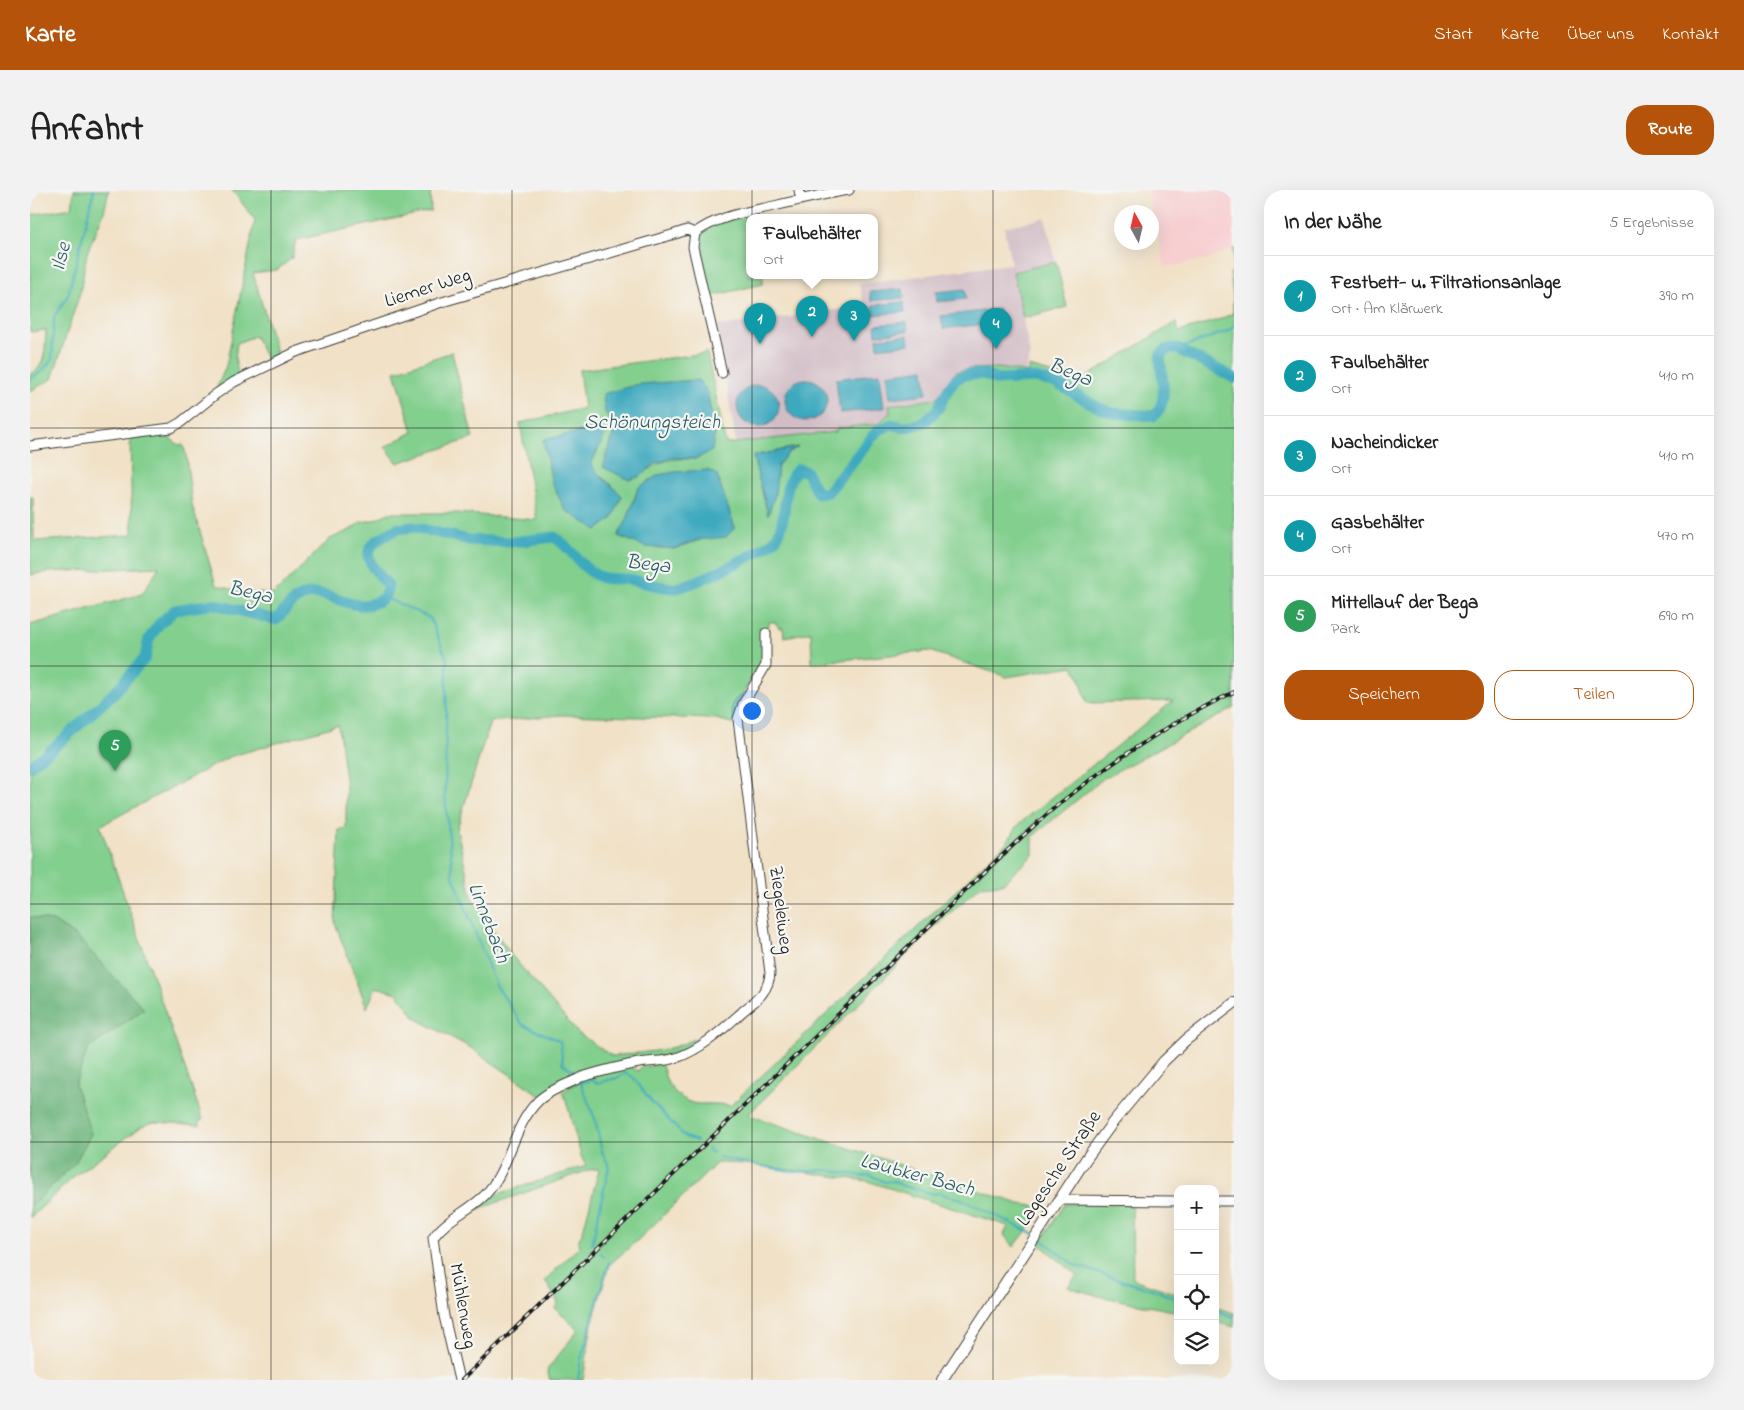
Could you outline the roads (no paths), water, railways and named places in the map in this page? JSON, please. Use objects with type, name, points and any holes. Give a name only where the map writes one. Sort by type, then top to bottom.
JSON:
[{"type":"main road","name":"Lagesche Straße","points":[[942,1380],[1031,1242],[1112,1122],[1157,1069],[1186,1040],[1234,1002]]},
{"type":"street","points":[[798,190],[801,200]]},
{"type":"street","name":"Liemer Weg","points":[[30,446],[171,428],[234,382],[314,345],[448,300],[688,230],[695,233],[714,222],[849,190]]},
{"type":"street","points":[[695,233],[693,247],[722,373]]},
{"type":"street","name":"Ziegeleiweg","points":[[432,1238],[446,1224],[473,1206],[494,1184],[527,1114],[538,1101],[580,1078],[635,1063],[669,1059],[691,1051],[708,1041],[764,992],[770,981],[770,973],[738,719],[743,704],[766,665],[766,633]]},
{"type":"street","points":[[1059,1200],[1174,1201]]},
{"type":"street","points":[[1219,1201],[1234,1201]]},
{"type":"street","name":"Mühlenweg","points":[[432,1238],[444,1316],[459,1380]]},
{"type":"water","points":[[903,289],[904,298],[871,301],[870,292]]},
{"type":"water","points":[[965,289],[966,299],[937,302],[936,292]]},
{"type":"water","points":[[904,302],[905,312],[874,315],[873,305]]},
{"type":"water","points":[[999,309],[1000,316],[985,318],[985,324],[943,329],[941,316]]},
{"type":"water","points":[[907,322],[908,331],[876,335],[875,325]]},
{"type":"water","points":[[908,335],[909,344],[878,348],[877,338]]},
{"type":"water","points":[[924,369],[927,394],[890,398],[887,374]]},
{"type":"water","points":[[880,373],[884,408],[840,413],[836,379]]},
{"type":"water","points":[[810,379],[818,382],[824,388],[827,400],[824,412],[818,418],[802,421],[794,418],[788,412],[785,396],[788,388],[794,382]]},
{"type":"water","name":"Schönungsteich","points":[[698,380],[707,391],[715,434],[712,451],[695,459],[672,458],[655,464],[639,477],[629,480],[603,467],[613,437],[612,423],[605,413],[603,394],[639,384]]},
{"type":"water","points":[[762,385],[770,388],[776,394],[779,406],[776,418],[770,424],[754,427],[746,424],[740,418],[737,402],[740,394],[746,388]]},
{"type":"water","name":"Schönungsteich","points":[[597,428],[604,429],[604,437],[591,464],[597,473],[622,496],[612,519],[597,530],[565,510],[552,483],[543,440]]},
{"type":"water","name":"Schönungsteich","points":[[798,447],[788,453],[778,465],[775,495],[768,515],[753,456]]},
{"type":"water","name":"Schönungsteich","points":[[708,470],[717,475],[735,528],[726,537],[697,540],[674,549],[646,547],[618,536],[627,520],[638,488],[658,475]]},
{"type":"waterway","name":"Ilse","points":[[30,379],[42,371],[52,360],[54,317],[68,295],[94,190]]},
{"type":"waterway","points":[[1178,349],[1228,331],[1234,326]]},
{"type":"waterway","name":"Bega","points":[[30,766],[56,746],[113,694],[145,658],[149,639],[159,624],[175,610],[213,604],[276,620],[295,601],[309,594],[325,595],[357,605],[374,603],[384,597],[388,586],[372,566],[368,556],[370,548],[376,541],[397,529],[413,527],[469,540],[512,542],[554,537],[567,547],[581,564],[600,577],[626,579],[675,588],[729,567],[772,543],[781,529],[789,484],[792,476],[798,469],[806,471],[818,494],[828,492],[877,431],[892,424],[902,427],[923,423],[938,409],[956,379],[965,375],[984,374],[997,380],[1035,378],[1056,383],[1099,408],[1114,413],[1154,416],[1159,410],[1163,396],[1160,356],[1168,349],[1178,349],[1234,378]]},
{"type":"waterway","name":"Linnebach","points":[[384,597],[430,618],[447,659],[445,796],[453,876],[496,985],[522,1024],[560,1041],[563,1064],[579,1074]]},
{"type":"waterway","name":"Laubker Bach","points":[[581,1083],[592,1080],[597,1083],[617,1078],[626,1073],[633,1077],[649,1099],[685,1137],[697,1141]]},
{"type":"waterway","name":"Linnebach","points":[[580,1081],[595,1119],[602,1152],[609,1166],[592,1244]]},
{"type":"waterway","name":"Laubker Bach","points":[[707,1148],[713,1153]]},
{"type":"waterway","name":"Laubker Bach","points":[[719,1157],[795,1172],[824,1170],[864,1176],[870,1175],[885,1182],[893,1181],[903,1186],[934,1194],[941,1193],[959,1198],[1034,1234]]},
{"type":"waterway","name":"Laubker Bach","points":[[1040,1238],[1074,1265],[1174,1297]]},
{"type":"waterway","name":"Linnebach","points":[[601,1253],[604,1257]]},
{"type":"waterway","name":"Linnebach","points":[[578,1380],[581,1359],[609,1262]]},
{"type":"waterway","name":"Laubker Bach","points":[[1219,1311],[1234,1317]]},
{"type":"railway","points":[[462,1380],[1038,822],[1084,784],[1125,755],[1189,715],[1234,692]]},
{"type":"place","name":"Faulbehälter","points":[[812,337]]},
{"type":"place","name":"Nacheindicker","points":[[854,341]]},
{"type":"place","name":"Festbett- u. Filtrationsanlage","points":[[760,344]]},
{"type":"place","name":"Gasbehälter","points":[[996,349]]},
{"type":"place","name":"Mittellauf der Bega","points":[[115,771]]}]
